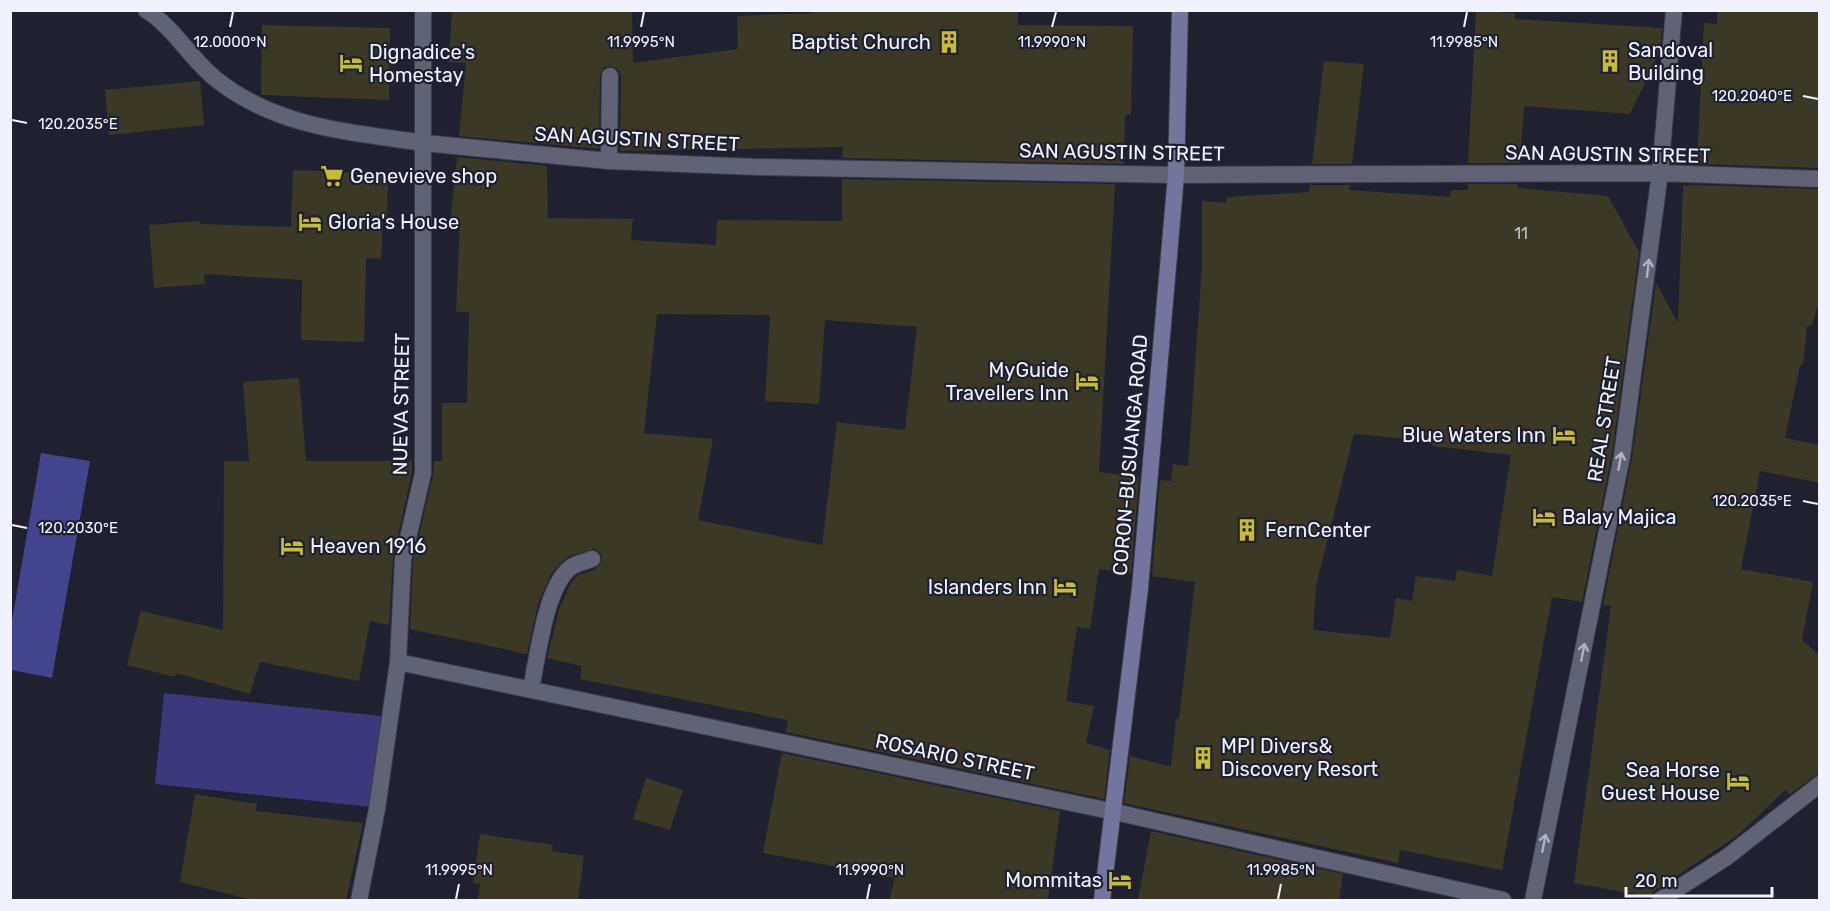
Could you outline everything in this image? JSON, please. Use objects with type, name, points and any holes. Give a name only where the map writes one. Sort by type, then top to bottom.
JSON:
[{"type":"main road","name":"CORON-BUSUANGA ROAD","points":[[1102,900],[1115,812],[1140,588],[1176,175],[1180,10]]},
{"type":"street","name":"SAN AGUSTIN STREET","points":[[146,10],[163,21],[188,52],[216,79],[270,114],[319,127],[424,143],[609,161],[1176,175],[1660,173],[1820,179]]},
{"type":"street","name":"NUEVA STREET","points":[[359,900],[377,809],[398,662],[403,560],[423,473],[423,10]]},
{"type":"street","name":"REAL STREET","points":[[1533,900],[1622,456],[1660,173],[1674,10]]},
{"type":"street","points":[[609,161],[610,76]]},
{"type":"street","points":[[531,688],[553,593],[561,577],[572,566],[592,559]]},
{"type":"street","name":"ROSARIO STREET","points":[[398,662],[1115,812],[1503,900]]},
{"type":"street","points":[[1660,900],[1727,857],[1819,786]]},
{"type":"shaded area","points":[[41,453],[90,461],[52,678],[11,670],[11,626]]},
{"type":"shaded area","points":[[164,693],[381,716],[372,807],[155,784]]},
{"type":"building","points":[[452,10],[632,10],[633,63],[738,49],[737,16],[813,13],[813,10],[1018,10],[1018,25],[1133,26],[1131,115],[1125,115],[1124,164],[842,158],[843,147],[620,151],[621,76],[619,70],[611,66],[604,67],[600,75],[599,149],[459,136],[466,63],[449,62]]},
{"type":"building","points":[[1717,10],[1820,10],[1820,168],[1697,164],[1704,23],[1717,24]]},
{"type":"building","points":[[1476,11],[1515,13],[1515,19],[1662,28],[1660,51],[1630,114],[1524,106],[1520,163],[1468,163]]},
{"type":"building","points":[[262,25],[390,28],[389,100],[261,95]]},
{"type":"building","points":[[1324,61],[1364,64],[1352,164],[1312,164]]},
{"type":"building","points":[[200,81],[204,125],[109,135],[105,90]]},
{"type":"building","points":[[457,157],[547,166],[548,218],[633,219],[631,240],[716,245],[717,220],[842,221],[842,179],[1115,184],[1099,472],[1139,477],[1131,573],[1099,569],[1090,629],[1077,627],[1066,701],[1094,706],[1086,743],[1110,750],[1104,799],[786,732],[788,720],[580,679],[582,666],[547,658],[559,610],[570,584],[578,575],[596,569],[602,561],[602,555],[594,549],[567,557],[552,572],[538,604],[527,654],[410,629],[413,561],[433,475],[434,461],[442,461],[442,403],[467,403],[469,312],[456,312],[460,223],[450,223]],"holes":[[[657,314],[770,315],[765,401],[819,404],[825,320],[917,327],[905,430],[837,422],[822,545],[698,520],[713,439],[644,433]]]},
{"type":"building","points":[[293,170],[388,174],[387,221],[383,221],[381,259],[366,258],[364,342],[301,340],[302,280],[204,274],[205,284],[154,288],[149,225],[200,221],[200,224],[291,227]]},
{"type":"building","points":[[1468,184],[1518,184],[1518,188],[1608,196],[1639,252],[1612,454],[1582,602],[1552,597],[1502,870],[1400,850],[1398,863],[1124,803],[1130,756],[1171,767],[1176,719],[1179,719],[1195,582],[1152,576],[1160,480],[1171,481],[1173,464],[1188,466],[1202,266],[1202,201],[1226,203],[1227,197],[1309,192],[1310,185],[1350,185],[1349,190],[1450,197],[1451,190],[1468,190]],"holes":[[[1354,434],[1432,441],[1433,446],[1511,455],[1492,576],[1457,570],[1455,581],[1416,576],[1412,601],[1396,598],[1390,638],[1313,630],[1316,586]]]},
{"type":"building","points":[[1683,186],[1820,189],[1820,298],[1812,325],[1807,326],[1803,365],[1800,365],[1785,438],[1820,445],[1820,483],[1760,471],[1741,569],[1813,582],[1802,640],[1820,656],[1820,772],[1790,794],[1785,790],[1738,835],[1654,891],[1650,897],[1574,883],[1611,606],[1603,605],[1632,458],[1656,283],[1678,323]]},
{"type":"building","points":[[299,378],[306,461],[412,461],[412,472],[393,558],[389,625],[370,621],[359,681],[260,662],[250,694],[176,673],[175,677],[127,665],[141,611],[223,630],[224,461],[249,461],[243,382]]},
{"type":"building","points":[[782,753],[1060,811],[1048,900],[889,900],[895,878],[763,853]]},
{"type":"building","points":[[646,778],[683,790],[670,830],[633,819]]},
{"type":"building","points":[[195,794],[257,804],[256,811],[363,823],[346,900],[253,900],[180,882]]},
{"type":"building","points":[[1151,831],[1343,874],[1339,900],[1138,900]]},
{"type":"building","points":[[480,834],[553,845],[552,851],[584,856],[578,900],[478,900],[480,884],[473,883]]},
{"type":"place","name":"Baptist Church","points":[[949,42]]},
{"type":"place","name":"Sandoval Building","points":[[1610,61]]},
{"type":"place","name":"Dignadice's Homestay","points":[[351,63]]},
{"type":"place","name":"Genevieve shop","points":[[332,176]]},
{"type":"place","name":"Gloria's House","points":[[310,222]]},
{"type":"place","name":"MyGuide Travellers Inn","points":[[1087,381]]},
{"type":"place","name":"Blue Waters Inn","points":[[1564,435]]},
{"type":"place","name":"Balay Majica","points":[[1544,517]]},
{"type":"place","name":"FernCenter","points":[[1247,530]]},
{"type":"place","name":"Heaven 1916","points":[[292,546]]},
{"type":"place","name":"Islanders Inn","points":[[1065,587]]},
{"type":"place","name":"MPI Divers& Discovery Resort","points":[[1203,758]]},
{"type":"place","name":"Sea Horse Guest House","points":[[1738,781]]},
{"type":"place","name":"Mommitas","points":[[1120,880]]}]
